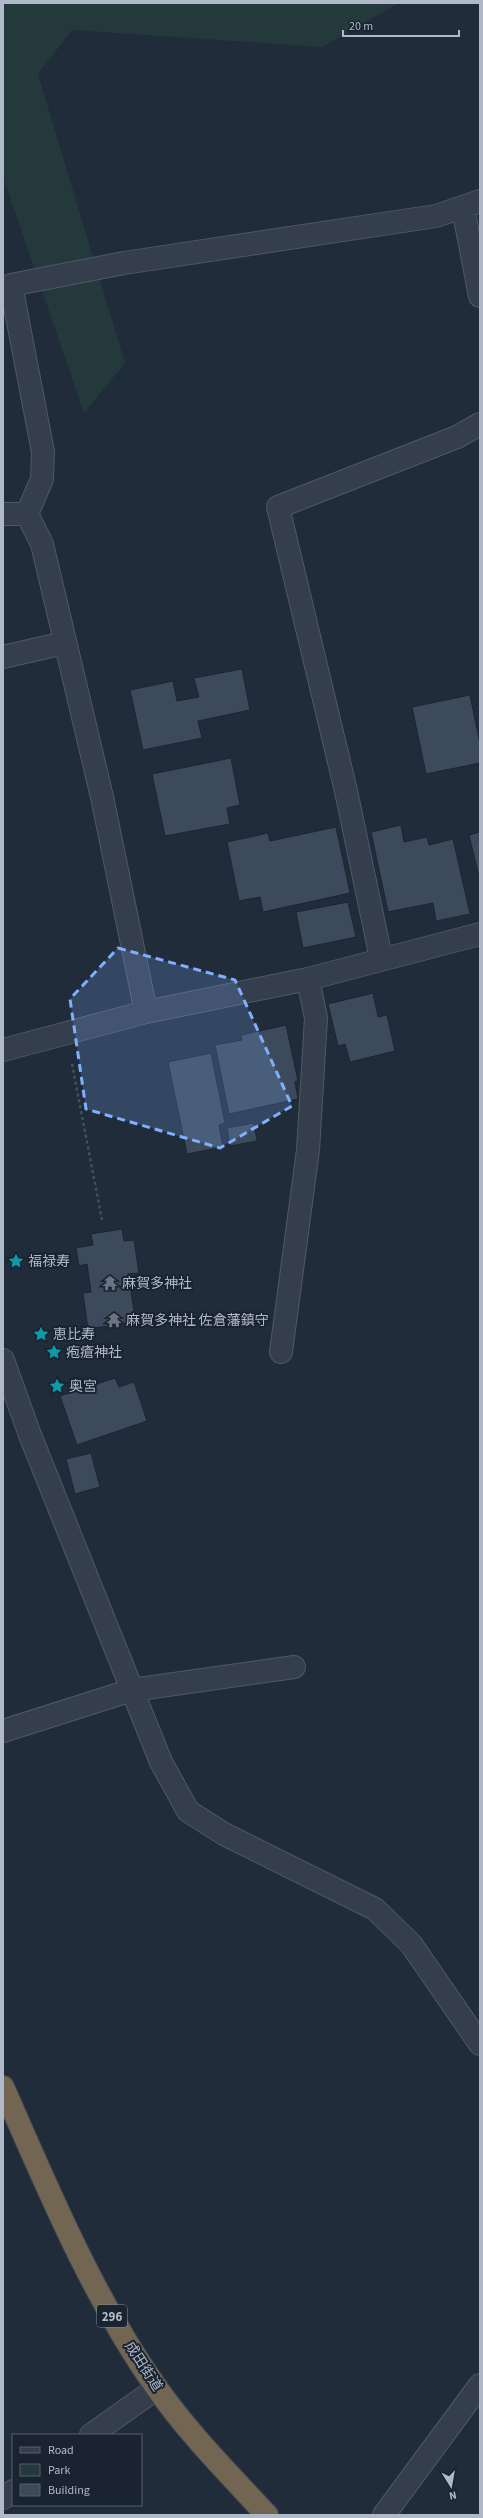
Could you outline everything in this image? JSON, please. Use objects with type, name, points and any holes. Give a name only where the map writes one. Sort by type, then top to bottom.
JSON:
[{"type":"highway","name":"成田街道","points":[[3,2087],[40,2170],[103,2302],[157,2388],[208,2452],[267,2515]]},
{"type":"street","points":[[146,1012],[102,797],[64,643],[42,544],[27,514],[42,479],[43,452],[11,285],[124,263],[436,216],[471,205],[480,296]]},
{"type":"street","points":[[381,958],[346,791],[278,507],[456,437],[480,424]]},
{"type":"street","points":[[3,514],[27,514]]},
{"type":"street","points":[[3,657],[64,643]]},
{"type":"street","points":[[3,1050],[146,1012],[308,979],[381,958],[480,934]]},
{"type":"street","points":[[281,1352],[308,1150],[316,1018],[308,979]]},
{"type":"street","points":[[3,1360],[30,1435],[161,1762],[188,1810],[224,1834],[375,1909],[411,1944],[480,2044]]},
{"type":"street","points":[[3,1731],[132,1690],[294,1667]]},
{"type":"street","points":[[384,2515],[480,2385]]},
{"type":"street","points":[[92,2434],[157,2388]]},
{"type":"street","points":[[3,2498],[12,2492]]},
{"type":"path","points":[[75,1075],[102,1220]]},
{"type":"highlighted area","points":[[118,948],[235,980],[292,1106],[220,1148],[86,1109],[70,999]]},
{"type":"green space","points":[[3,3],[399,3],[322,47],[72,30],[38,74],[125,363],[84,413],[3,177]]},
{"type":"building","points":[[242,669],[250,710],[198,721],[202,738],[143,750],[130,690],[173,681],[177,701],[199,697],[194,678]]},
{"type":"building","points":[[470,695],[480,744],[480,763],[426,774],[412,707]]},
{"type":"building","points":[[231,758],[240,805],[227,808],[230,824],[165,836],[152,774]]},
{"type":"building","points":[[401,825],[404,842],[427,837],[429,845],[453,839],[470,914],[436,921],[433,903],[388,912],[371,832]]},
{"type":"building","points":[[336,827],[350,893],[263,912],[260,897],[239,901],[227,842],[268,833],[270,841]]},
{"type":"building","points":[[480,832],[480,881],[469,835]]},
{"type":"building","points":[[348,902],[356,937],[303,948],[296,912]]},
{"type":"building","points":[[373,993],[378,1017],[387,1015],[395,1051],[350,1062],[345,1044],[338,1046],[328,1004]]},
{"type":"building","points":[[286,1025],[298,1081],[295,1082],[298,1099],[229,1114],[215,1045],[242,1040],[241,1035]]},
{"type":"building","points":[[211,1053],[225,1123],[219,1125],[223,1147],[187,1154],[168,1062]]},
{"type":"building","points":[[254,1123],[257,1141],[230,1146],[227,1128]]},
{"type":"building","name":"麻賀多神社","points":[[122,1229],[124,1241],[134,1240],[139,1273],[128,1274],[136,1322],[88,1329],[83,1293],[91,1292],[87,1264],[79,1266],[76,1248],[93,1245],[91,1234]]},
{"type":"building","points":[[115,1378],[119,1387],[134,1382],[147,1421],[77,1445],[60,1396]]},
{"type":"building","points":[[91,1453],[100,1487],[75,1494],[66,1459]]},
{"type":"place","name":"福禄寿","points":[[16,1261]]},
{"type":"place","name":"麻賀多神社","points":[[110,1283]]},
{"type":"place","name":"麻賀多神社 佐倉藩鎮守","points":[[114,1320]]},
{"type":"place","name":"恵比寿","points":[[41,1334]]},
{"type":"place","name":"疱瘡神社","points":[[54,1352]]},
{"type":"place","name":"奥宮","points":[[57,1386]]}]
